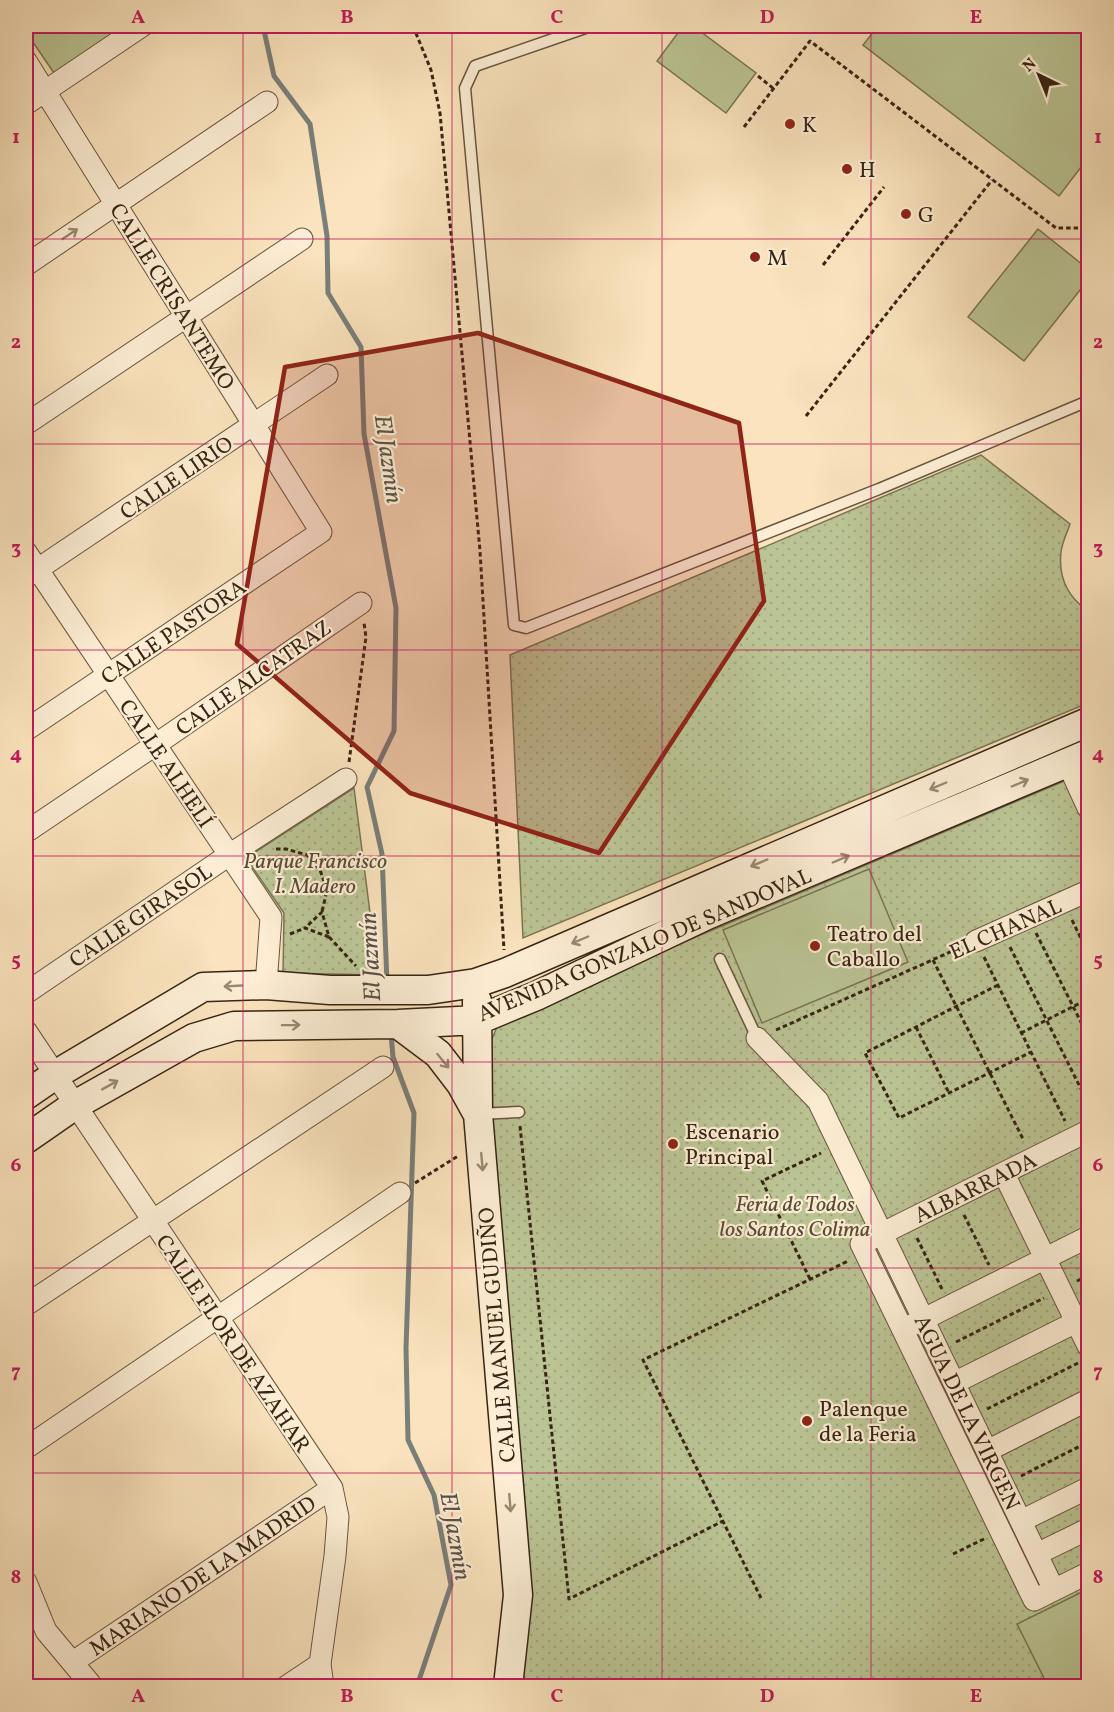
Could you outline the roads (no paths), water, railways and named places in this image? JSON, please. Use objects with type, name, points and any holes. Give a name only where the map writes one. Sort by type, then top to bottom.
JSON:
[{"type":"main road","name":"AVENIDA GONZALO DE SANDOVAL","points":[[26,1095],[55,1075],[203,987],[266,985],[330,990],[378,983],[428,990],[476,983],[505,973],[1089,722]]},
{"type":"main road","name":"AVENIDA GONZALO DE SANDOVAL","points":[[26,1139],[75,1105],[194,1038],[234,1026],[391,1024],[478,1020],[536,996],[707,915],[1080,764]]},
{"type":"main road","name":"CALLE MANUEL GUDIÑO","points":[[476,983],[478,1114],[518,1595],[508,1686]]},
{"type":"main road","points":[[391,1024],[438,1054],[461,1084],[478,1114]]},
{"type":"street","points":[[26,104],[142,26]]},
{"type":"street","name":"CALLE CRISANTEMO","points":[[26,61],[321,532]]},
{"type":"street","points":[[26,265],[267,102]]},
{"type":"street","points":[[26,424],[302,238]]},
{"type":"street","name":"CALLE LIRIO","points":[[29,567],[327,375]]},
{"type":"street","name":"CALLE PASTORA","points":[[26,730],[321,532]]},
{"type":"street","name":"CALLE ALHELÍ","points":[[29,567],[108,675],[271,917],[266,985]]},
{"type":"street","name":"CALLE ALCATRAZ","points":[[26,832],[361,603]]},
{"type":"street","points":[[1080,764],[1089,808]]},
{"type":"street","name":"CALLE GIRASOL","points":[[26,993],[229,855],[346,779]]},
{"type":"street","name":"EL CHANAL","points":[[976,941],[1089,891]]},
{"type":"street","name":"CALLE FLOR DE AZAHAR","points":[[26,1031],[332,1488],[338,1517],[320,1664],[323,1686]]},
{"type":"street","name":"AGUA DE LA VIRGEN","points":[[757,1038],[818,1101],[1054,1590],[1034,1600],[863,1248]]},
{"type":"street","points":[[26,1305],[382,1068]]},
{"type":"street","name":"ALBARRADA","points":[[863,1248],[882,1234],[909,1220],[1081,1135]]},
{"type":"street","points":[[1004,1174],[1061,1290],[1082,1319],[1089,1346]]},
{"type":"street","points":[[26,1448],[400,1193]]},
{"type":"street","points":[[903,1329],[1089,1237]]},
{"type":"street","points":[[954,1383],[1082,1319]]},
{"type":"street","points":[[987,1450],[1089,1400]]},
{"type":"street","name":"MARIANO DE LA MADRID","points":[[73,1662],[332,1488]]},
{"type":"street","points":[[1021,1521],[1089,1488]]},
{"type":"street","points":[[1037,1554],[1089,1529]]},
{"type":"street","points":[[1054,1590],[1089,1573]]},
{"type":"street","points":[[26,1582],[46,1631],[92,1686]]},
{"type":"street","points":[[287,1686],[320,1664]]},
{"type":"lane","points":[[591,26],[475,66],[465,88],[514,625],[526,628],[879,489],[1089,401]]},
{"type":"lane","points":[[720,959],[757,1038]]},
{"type":"lane","points":[[478,1114],[519,1112]]},
{"type":"waterway","name":"El Jazmín","points":[[263,26],[274,76],[310,124],[327,236],[328,293],[361,347],[364,434],[396,608],[394,731],[367,787],[382,854],[387,983]]},
{"type":"waterway","name":"El Jazmín","points":[[391,1034],[393,1057],[414,1113],[406,1348],[408,1440],[434,1495],[451,1585],[417,1686]]},
{"type":"place","name":"K","points":[[790,124]]},
{"type":"place","name":"H","points":[[847,169]]},
{"type":"place","name":"G","points":[[906,214]]},
{"type":"place","name":"M","points":[[755,257]]},
{"type":"place","name":"Teatro del Caballo","points":[[815,946]]},
{"type":"place","name":"Escenario Principal","points":[[673,1144]]},
{"type":"place","name":"Palenque de la Feria","points":[[807,1421]]},
{"type":"park label","name":"Parque Francisco I. Madero","points":[[315,872]]},
{"type":"park label","name":"Feria de Todos los Santos Colima","points":[[795,1216]]}]
